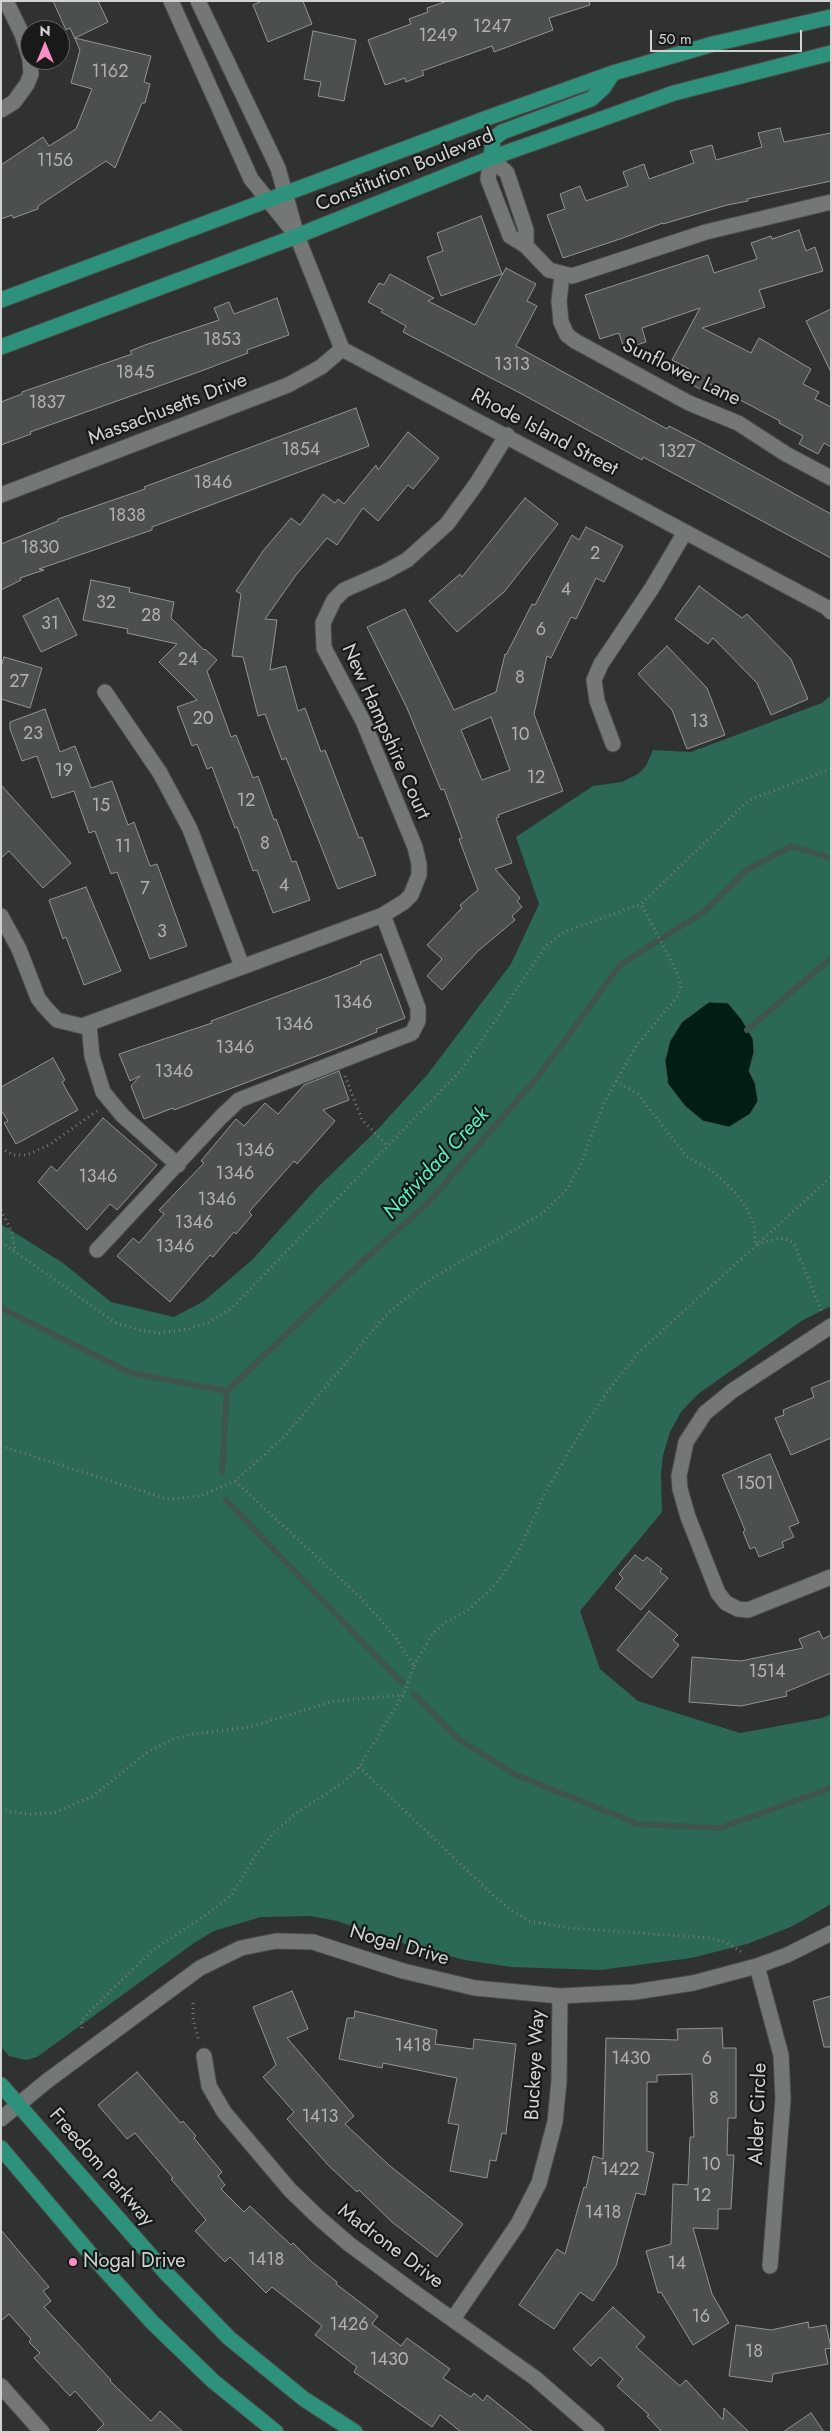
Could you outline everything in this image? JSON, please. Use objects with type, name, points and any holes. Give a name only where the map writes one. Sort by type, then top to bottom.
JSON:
[{"type":"main road","name":"Constitution Boulevard","points":[[1,300],[490,116],[613,73],[714,44],[831,17]]},
{"type":"main road","name":"Constitution Boulevard","points":[[1,347],[297,236],[491,158],[674,93],[831,53]]},
{"type":"main road","points":[[491,158],[493,139],[502,132],[590,99],[603,88],[613,73]]},
{"type":"main road","name":"Freedom Parkway","points":[[1,2085],[166,2272],[229,2338],[304,2398],[354,2432]]},
{"type":"main road","points":[[1,2148],[93,2257],[152,2322],[213,2381],[276,2432]]},
{"type":"street","points":[[6,1],[20,30]]},
{"type":"street","points":[[171,1],[251,179],[297,236]]},
{"type":"street","points":[[198,1],[278,168],[297,236],[342,349]]},
{"type":"street","points":[[1,110],[14,102],[27,84],[31,70]]},
{"type":"street","points":[[491,158],[488,179],[510,236],[526,246],[542,265],[562,275],[582,275],[706,232],[831,202]]},
{"type":"street","name":"Sunflower Lane","points":[[562,275],[559,301],[561,322],[567,335],[689,403],[738,422],[786,454],[831,478]]},
{"type":"street","name":"Rhode Island Street","points":[[342,349],[507,435],[826,607],[831,612]]},
{"type":"street","name":"Massachusetts Drive","points":[[1,495],[288,385],[321,368],[342,349]]},
{"type":"street","name":"New Hampshire Court","points":[[1,916],[19,949],[44,1006],[50,1014],[65,1023],[82,1026],[382,915],[396,908],[411,895],[416,886],[419,864],[415,847],[363,721],[324,648],[326,612],[344,590],[407,560],[447,524],[477,483],[507,435]]},
{"type":"street","points":[[613,744],[597,702],[594,680],[601,664],[652,588],[686,532]]},
{"type":"street","points":[[105,692],[160,773],[190,830],[242,966]]},
{"type":"street","points":[[97,1250],[178,1165],[225,1112],[239,1100],[406,1037],[412,1033],[418,1021],[418,1008],[382,915]]},
{"type":"street","points":[[89,1025],[92,1056],[97,1076],[110,1101],[178,1165]]},
{"type":"street","points":[[830,1327],[715,1404],[697,1422],[686,1442],[681,1463],[680,1489],[688,1517],[718,1593],[732,1607],[748,1610],[831,1577]]},
{"type":"street","name":"Nogal Drive","points":[[1,2119],[18,2104],[200,1968],[241,1948],[276,1941],[313,1942],[403,1971],[475,1988],[560,1996],[664,1988],[725,1976],[787,1955],[831,1933]]},
{"type":"street","name":"Alder Circle","points":[[757,1966],[781,2055],[783,2099],[770,2266]]},
{"type":"street","name":"Buckeye Way","points":[[454,2319],[518,2224],[539,2183],[556,2122],[559,2081],[560,1996]]},
{"type":"street","name":"Madrone Drive","points":[[204,2056],[209,2086],[224,2112],[290,2190],[349,2244],[535,2378],[596,2432]]},
{"type":"street","points":[[1,2386],[42,2432]]},
{"type":"path","points":[[1,1242],[116,1322],[139,1330],[160,1333],[188,1329],[209,1322],[232,1308],[462,1069],[546,946],[564,932],[641,904],[749,800],[831,769]]},
{"type":"path","points":[[1,1446],[167,1499],[200,1496],[235,1481],[284,1437],[384,1317],[432,1279],[543,1214],[561,1195],[580,1166],[605,1101],[636,1046],[678,996],[681,986],[677,972],[641,904]]},
{"type":"path","points":[[340,1061],[362,1120],[388,1146]]},
{"type":"path","points":[[616,1081],[638,1094],[686,1156],[712,1171],[736,1193],[748,1209],[754,1225],[756,1245]]},
{"type":"path","points":[[1,1148],[13,1155],[27,1155],[49,1145],[110,1101]]},
{"type":"path","points":[[82,2028],[82,2021],[88,2012],[152,1951],[217,1908],[232,1894],[254,1858],[273,1833],[298,1812],[344,1782],[359,1767],[403,1695],[414,1666],[432,1634],[446,1622],[467,1611],[490,1590],[505,1572],[519,1550],[545,1493],[586,1422],[638,1353],[831,1177]]},
{"type":"path","points":[[1,1210],[11,1230],[15,1250]]},
{"type":"path","points":[[756,1245],[779,1238],[789,1240],[794,1244],[830,1327]]},
{"type":"path","points":[[235,1481],[362,1599],[396,1638],[414,1666]]},
{"type":"path","points":[[1,1808],[11,1812],[30,1814],[54,1813],[93,1796],[150,1751],[173,1739],[193,1734],[250,1727],[334,1701],[403,1695]]},
{"type":"path","points":[[359,1767],[494,1896],[511,1910],[529,1921],[570,1928],[711,1938],[738,1949],[757,1966]]},
{"type":"path","points":[[193,2003],[193,2019],[204,2056]]},
{"type":"green space","points":[[831,695],[831,1306],[803,1320],[698,1394],[681,1412],[670,1432],[663,1455],[661,1474],[662,1512],[580,1611],[600,1669],[638,1701],[740,1733],[822,1718],[831,1714],[831,1904],[793,1926],[747,1944],[691,1958],[600,1970],[511,1967],[465,1960],[417,1948],[337,1921],[310,1916],[261,1917],[214,1931],[194,1943],[37,2057],[26,2060],[9,2056],[1,2047],[1,1224],[63,1263],[111,1302],[174,1317],[204,1301],[252,1260],[318,1187],[378,1129],[427,1075],[511,964],[539,904],[516,837],[593,786],[622,782],[638,774],[646,766],[653,750],[691,752],[822,703]]},
{"type":"shaded area","points":[[709,1002],[728,1003],[742,1020],[753,1039],[754,1052],[749,1071],[755,1083],[758,1101],[750,1114],[729,1127],[703,1121],[685,1106],[668,1084],[665,1061],[670,1041],[682,1022]]},
{"type":"building","points":[[53,1],[98,1],[108,22],[75,38],[151,56],[144,82],[150,84],[145,103],[142,103],[115,168],[106,161],[38,206],[38,209],[13,218],[12,215],[1,219],[1,165],[43,137],[49,146],[76,129],[92,89],[71,83],[80,50],[70,28],[70,20],[62,20]]},
{"type":"building","points":[[262,1],[303,1],[312,24],[268,42],[253,5]]},
{"type":"building","points":[[447,1],[589,1],[590,5],[549,18],[553,30],[494,52],[492,46],[422,71],[424,75],[406,82],[405,78],[385,85],[368,40],[411,24],[409,19],[428,12],[427,8]]},
{"type":"building","points":[[313,31],[356,40],[344,101],[318,96],[321,82],[304,79]]},
{"type":"building","points":[[780,128],[784,142],[831,133],[831,181],[747,199],[748,201],[663,223],[563,258],[547,215],[565,209],[560,194],[580,186],[586,201],[628,186],[623,172],[644,164],[649,179],[694,163],[690,151],[712,145],[716,160],[762,147],[758,133]]},
{"type":"building","points":[[481,216],[502,274],[441,296],[427,257],[443,251],[437,233]]},
{"type":"building","points":[[799,230],[806,251],[815,247],[823,271],[759,290],[765,307],[702,328],[751,353],[759,338],[811,369],[803,384],[819,392],[815,399],[831,407],[831,447],[824,443],[818,454],[799,444],[803,436],[779,423],[780,421],[706,382],[702,390],[683,380],[689,369],[672,360],[700,308],[642,328],[646,342],[624,349],[619,333],[600,339],[585,295],[708,255],[714,273],[757,259],[751,243],[771,236],[772,239]]},
{"type":"building","points":[[506,268],[536,284],[527,301],[537,306],[516,346],[667,429],[669,426],[704,444],[831,514],[831,558],[643,457],[642,460],[403,332],[406,326],[381,312],[383,310],[368,302],[379,283],[384,285],[390,274],[434,298],[428,301],[475,325]]},
{"type":"building","points":[[277,298],[289,335],[247,350],[248,353],[204,370],[30,432],[31,434],[1,445],[1,402],[22,394],[22,392],[132,354],[130,351],[145,345],[219,320],[214,308],[229,302],[234,314]]},
{"type":"building","points":[[831,309],[831,372],[806,321]]},
{"type":"building","points":[[356,408],[369,446],[152,527],[152,530],[39,569],[44,570],[20,578],[21,580],[1,590],[1,544],[58,521],[58,519],[145,489],[144,487]]},
{"type":"building","points":[[408,432],[439,458],[413,489],[408,485],[378,521],[363,508],[337,545],[327,538],[296,575],[265,619],[277,620],[270,670],[286,666],[298,711],[305,708],[321,752],[325,750],[359,838],[362,837],[376,875],[338,889],[286,758],[282,760],[265,714],[258,716],[243,657],[232,656],[241,594],[236,591],[263,551],[291,518],[300,525],[323,494],[335,503],[338,499],[344,504],[376,465],[378,470]]},
{"type":"building","points":[[525,498],[558,524],[504,592],[457,632],[429,601],[460,574],[462,577]]},
{"type":"building","points":[[586,527],[623,546],[604,582],[596,578],[576,619],[571,617],[551,658],[547,656],[534,714],[563,791],[498,815],[499,817],[496,818],[512,863],[495,869],[520,898],[517,901],[522,907],[512,916],[515,920],[478,951],[442,990],[427,976],[442,959],[427,945],[462,908],[460,905],[478,890],[459,839],[462,838],[444,789],[441,790],[407,708],[367,627],[405,609],[454,710],[496,692],[505,654],[532,604],[535,605],[572,535],[579,540]],"holes":[[[491,717],[510,770],[482,780],[461,730]]]},
{"type":"building","points":[[91,580],[130,588],[129,592],[174,602],[171,618],[217,660],[207,671],[231,737],[236,735],[253,778],[258,776],[274,820],[276,819],[292,862],[296,861],[310,900],[273,913],[257,870],[253,871],[237,827],[235,828],[212,767],[207,769],[197,744],[192,746],[177,707],[197,700],[159,662],[177,644],[127,633],[128,629],[83,620]]},
{"type":"building","points":[[699,586],[742,618],[747,614],[791,659],[808,699],[771,715],[757,683],[713,638],[708,644],[675,619]]},
{"type":"building","points":[[58,598],[77,635],[41,652],[23,616]]},
{"type":"building","points":[[667,646],[707,688],[725,735],[687,749],[672,710],[638,674]]},
{"type":"building","points":[[4,657],[42,668],[30,708],[1,699],[1,667]]},
{"type":"building","points":[[45,709],[60,752],[75,746],[91,788],[112,781],[128,825],[134,822],[150,866],[157,864],[187,946],[150,959],[117,872],[111,874],[95,831],[89,833],[74,791],[52,798],[37,756],[22,761],[10,729],[10,722]]},
{"type":"building","points":[[1,785],[71,863],[43,888],[9,851],[1,858]]},
{"type":"building","points":[[86,887],[121,971],[84,985],[66,937],[63,939],[49,900]]},
{"type":"building","points":[[381,954],[405,1018],[376,1029],[377,1032],[348,1044],[174,1110],[173,1108],[144,1119],[131,1086],[140,1076],[130,1081],[119,1054],[212,1023],[211,1021],[329,977]]},
{"type":"building","points":[[53,1058],[65,1080],[62,1082],[78,1110],[16,1144],[4,1123],[8,1121],[1,1110],[1,1087]]},
{"type":"building","points":[[339,1071],[349,1100],[323,1110],[335,1121],[297,1164],[294,1161],[249,1212],[252,1215],[236,1234],[234,1232],[213,1257],[210,1255],[170,1302],[117,1256],[133,1238],[139,1243],[164,1214],[159,1210],[204,1163],[201,1161],[236,1119],[244,1126],[265,1103],[278,1114],[304,1085]]},
{"type":"building","points":[[103,1118],[157,1165],[117,1210],[110,1204],[87,1230],[38,1182],[51,1166],[57,1171]]},
{"type":"building","points":[[831,1380],[831,1438],[791,1455],[775,1418],[784,1415],[783,1410],[814,1397],[811,1388]]},
{"type":"building","points":[[770,1454],[799,1523],[789,1527],[794,1537],[782,1542],[784,1547],[759,1557],[755,1547],[750,1549],[743,1532],[745,1530],[722,1475]]},
{"type":"building","points":[[635,1555],[643,1561],[647,1557],[662,1569],[660,1572],[668,1578],[641,1610],[615,1588],[623,1578],[619,1574]]},
{"type":"building","points":[[649,1611],[678,1635],[673,1640],[679,1645],[652,1678],[617,1650]]},
{"type":"building","points":[[819,1631],[823,1639],[831,1635],[831,1673],[786,1692],[787,1696],[741,1706],[689,1702],[692,1657],[741,1661],[803,1648],[799,1639]]},
{"type":"building","points":[[292,1991],[308,2029],[287,2038],[354,2116],[345,2124],[390,2166],[463,2224],[437,2257],[392,2222],[359,2190],[357,2192],[329,2166],[287,2119],[294,2112],[263,2077],[276,2065],[253,2007]]},
{"type":"building","points":[[831,1996],[831,2047],[824,2047],[813,2001]]},
{"type":"building","points":[[355,2011],[437,2030],[435,2044],[473,2049],[474,2039],[516,2044],[506,2134],[502,2133],[496,2161],[490,2160],[487,2178],[450,2171],[459,2125],[448,2123],[457,2078],[383,2063],[382,2068],[339,2059],[347,2018],[354,2018]]},
{"type":"building","points":[[722,2028],[723,2048],[736,2048],[736,2118],[728,2118],[727,2155],[734,2155],[731,2209],[718,2209],[718,2229],[693,2228],[712,2294],[729,2323],[693,2345],[661,2292],[658,2293],[646,2251],[671,2244],[673,2184],[688,2185],[690,2137],[694,2137],[692,2074],[657,2075],[657,2082],[647,2082],[647,2151],[654,2153],[645,2195],[636,2193],[616,2266],[593,2301],[580,2292],[554,2329],[519,2305],[557,2249],[565,2254],[584,2187],[586,2188],[593,2156],[603,2159],[606,2038],[678,2040],[677,2029]]},
{"type":"building","points":[[137,2072],[181,2123],[183,2121],[196,2136],[194,2138],[222,2172],[218,2176],[225,2185],[221,2189],[244,2212],[250,2206],[291,2245],[293,2243],[312,2262],[337,2282],[336,2284],[378,2316],[372,2324],[401,2346],[407,2338],[450,2369],[443,2378],[471,2397],[474,2393],[483,2401],[487,2395],[533,2432],[461,2432],[440,2415],[432,2427],[354,2372],[357,2367],[315,2335],[322,2326],[272,2287],[266,2293],[230,2257],[225,2262],[195,2231],[206,2220],[171,2179],[173,2178],[135,2133],[127,2139],[98,2105]]},
{"type":"building","points":[[1,2230],[49,2287],[43,2291],[51,2301],[44,2307],[110,2381],[151,2421],[160,2411],[183,2432],[96,2432],[104,2424],[75,2391],[70,2396],[34,2358],[40,2353],[29,2342],[31,2339],[9,2314],[1,2321]]},
{"type":"building","points":[[613,2307],[645,2337],[636,2347],[680,2386],[686,2380],[723,2420],[724,2408],[749,2432],[662,2432],[647,2416],[649,2415],[617,2386],[623,2379],[600,2357],[591,2366],[573,2349]]},
{"type":"building","points":[[808,2322],[809,2328],[826,2325],[831,2348],[825,2349],[828,2364],[773,2374],[772,2382],[729,2376],[736,2325],[771,2330]]},
{"type":"building","points":[[811,2413],[824,2432],[783,2432]]},
{"type":"waterway","name":"Natividad Creek","points":[[227,1391],[354,1269],[428,1203],[540,1074],[620,965],[705,911],[747,870],[791,846],[831,858]]},
{"type":"waterway","points":[[747,1030],[831,958]]},
{"type":"waterway","name":"Natividad Creek","points":[[1,1308],[131,1373],[227,1391]]},
{"type":"waterway","points":[[222,1472],[227,1391]]},
{"type":"waterway","points":[[226,1500],[402,1683]]},
{"type":"waterway","points":[[414,1694],[458,1739],[516,1775],[638,1824],[720,1828],[831,1788]]},
{"type":"place","name":"Nogal Drive","points":[[73,2262]]}]
